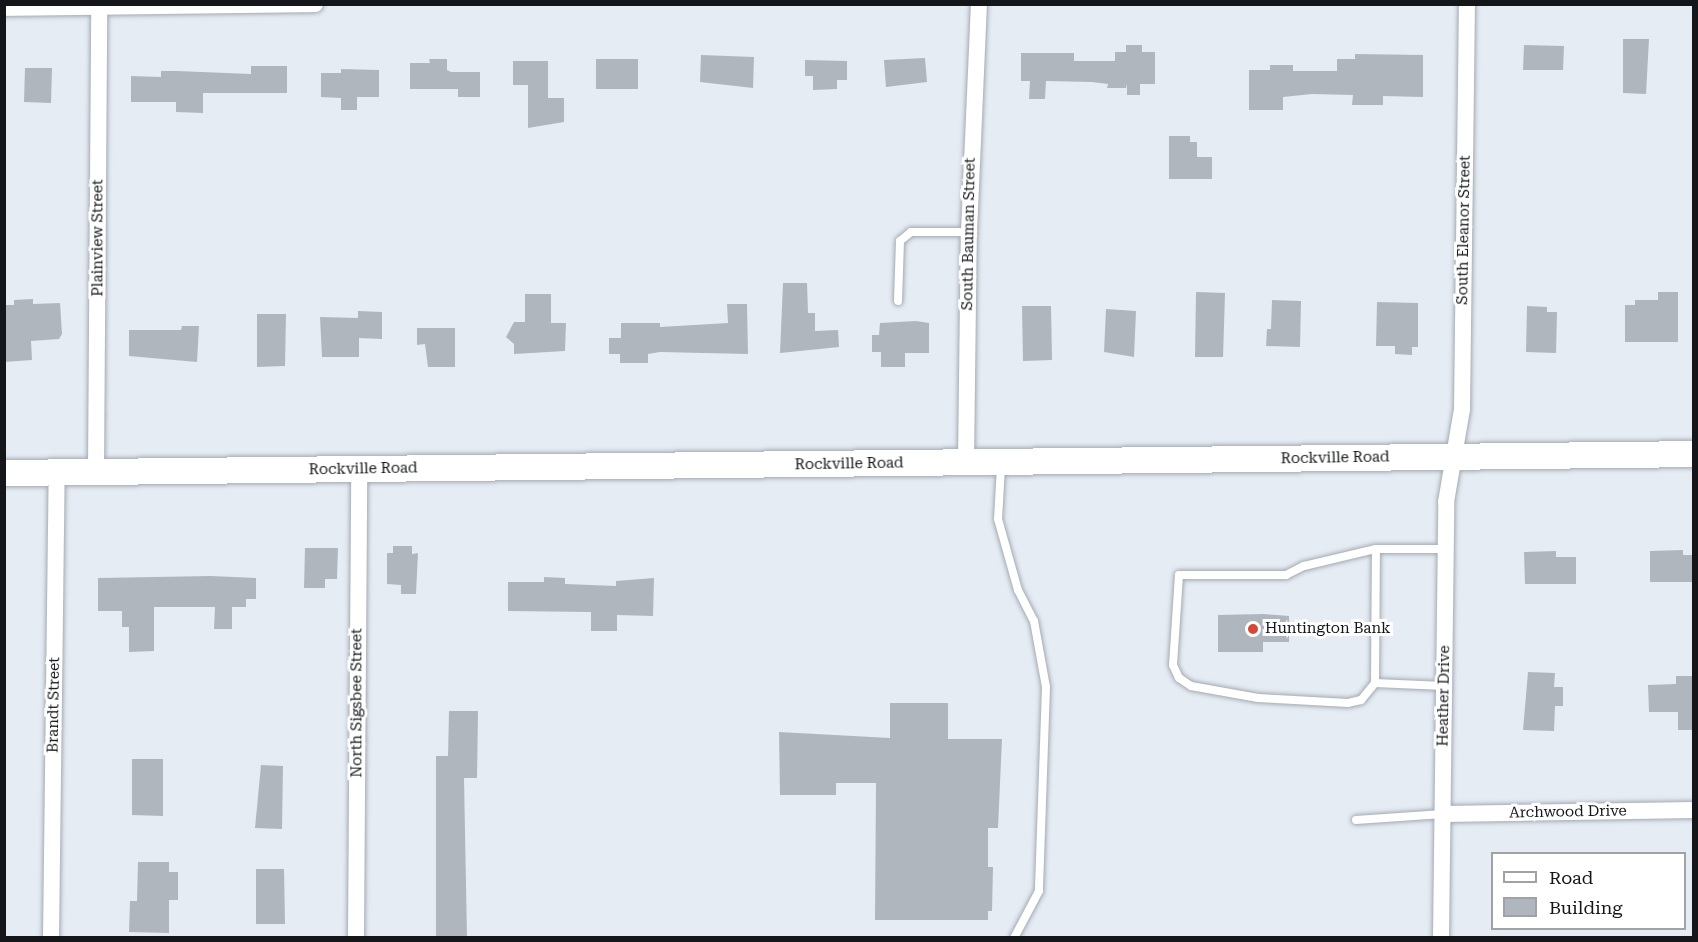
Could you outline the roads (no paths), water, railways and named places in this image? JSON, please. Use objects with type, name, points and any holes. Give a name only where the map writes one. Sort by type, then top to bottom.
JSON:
[{"type":"main road","name":"Rockville Road","points":[[4,473],[1694,454]]},
{"type":"street","points":[[4,8],[315,4]]},
{"type":"street","name":"South Bauman Street","points":[[966,463],[969,232],[979,4]]},
{"type":"street","name":"South Eleanor Street","points":[[1455,456],[1462,409],[1467,4]]},
{"type":"street","name":"Plainview Street","points":[[96,471],[99,6]]},
{"type":"street","name":"Heather Drive","points":[[1441,938],[1447,490],[1455,456]]},
{"type":"street","name":"North Sigsbee Street","points":[[356,938],[359,468]]},
{"type":"street","name":"Brandt Street","points":[[51,938],[57,473]]},
{"type":"street","name":"Archwood Drive","points":[[1443,814],[1694,810]]},
{"type":"lane","points":[[898,301],[900,241],[911,232],[969,232]]},
{"type":"lane","points":[[1001,463],[998,519],[1018,590],[1034,621],[1046,687],[1039,891],[1014,938]]},
{"type":"lane","points":[[1376,549],[1375,684],[1361,700],[1348,703],[1258,698],[1191,686],[1179,678],[1173,665],[1179,575],[1286,575],[1304,566],[1376,549],[1446,549]]},
{"type":"lane","points":[[1375,684],[1444,686]]},
{"type":"lane","points":[[1356,820],[1443,814]]},
{"type":"place","name":"Huntington Bank","points":[[1253,629]]}]
